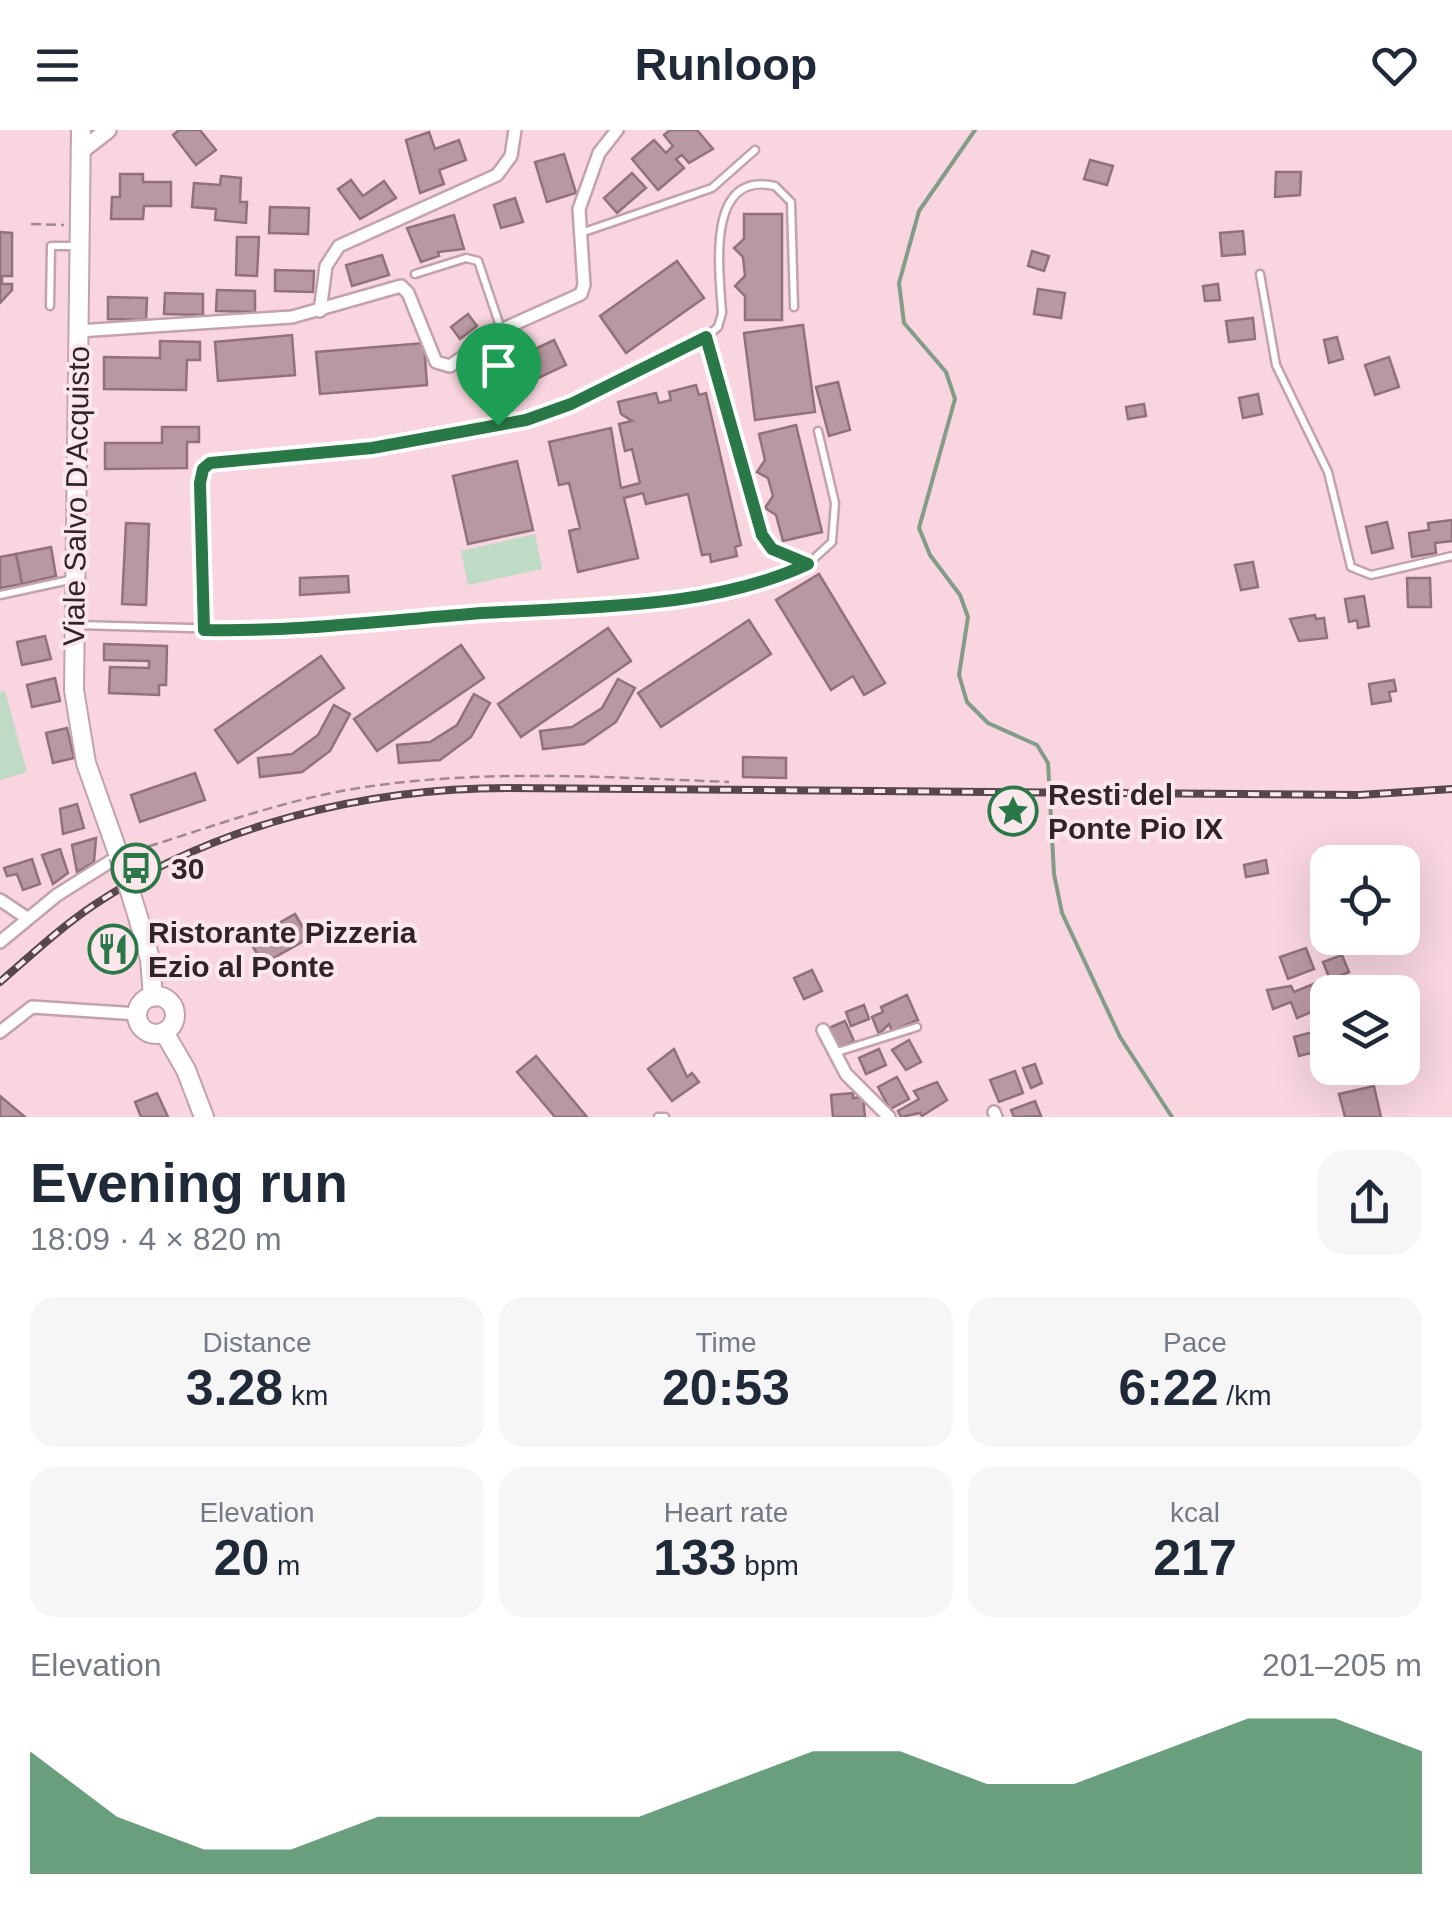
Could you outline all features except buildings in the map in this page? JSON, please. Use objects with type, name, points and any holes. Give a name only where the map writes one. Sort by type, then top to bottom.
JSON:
[{"type":"main road","name":"Viale Salvo D'Acquisto","points":[[81,130],[74,690],[80,736],[150,959],[153,997]]},
{"type":"main road","points":[[153,997],[167,1000],[174,1009],[174,1021],[164,1032],[144,1030],[138,1014],[142,1003],[153,997]]},
{"type":"main road","points":[[164,1032],[186,1070],[204,1117]]},
{"type":"street","points":[[81,151],[108,130]]},
{"type":"street","points":[[320,311],[326,266],[338,246],[497,175],[511,156],[515,130]]},
{"type":"street","points":[[78,331],[320,311],[401,286],[408,293],[436,362],[446,368],[502,330],[581,294],[581,200],[601,150],[617,130]]},
{"type":"street","points":[[0,942],[27,918],[118,856]]},
{"type":"street","points":[[0,900],[27,918]]},
{"type":"street","points":[[0,1032],[32,1007],[138,1014]]},
{"type":"street","points":[[823,1030],[846,1074],[889,1117]]},
{"type":"lane","points":[[580,233],[712,188],[755,150]]},
{"type":"lane","points":[[204,630],[200,483],[203,469],[210,463],[372,448],[526,420],[571,404],[706,337],[718,327],[722,313],[722,216],[730,202],[752,186],[774,186],[791,202],[794,307]]},
{"type":"lane","points":[[50,306],[51,246],[79,246]]},
{"type":"lane","points":[[414,274],[462,259],[478,261],[502,330]]},
{"type":"lane","points":[[1260,274],[1276,366],[1328,472],[1351,566],[1370,576],[1452,556]]},
{"type":"lane","points":[[706,337],[762,535],[772,549],[808,564]]},
{"type":"lane","points":[[74,625],[204,630],[298,628],[655,600],[746,586],[808,564],[832,542],[836,527],[818,431]]},
{"type":"lane","points":[[0,595],[76,579]]},
{"type":"lane","points":[[834,1053],[918,1026]]},
{"type":"path","points":[[31,224],[54,225]]},
{"type":"path","points":[[118,856],[294,802],[388,784],[529,776],[729,782]]},
{"type":"green space","points":[[535,534],[542,569],[468,585],[461,551]]},
{"type":"green space","points":[[5,691],[27,772],[0,780],[0,692]]},
{"type":"waterway","points":[[975,130],[919,211],[899,283],[904,323],[946,372],[955,399],[919,528],[930,555],[960,595],[968,617],[959,675],[967,702],[988,723],[1037,745],[1048,763],[1054,874],[1062,913],[1120,1037],[1172,1117]]},
{"type":"railway","points":[[0,982],[94,905],[189,853],[292,816],[400,795],[508,788],[1359,795],[1452,789]]},
{"type":"place","name":"Resti del Ponte Pio IX","points":[[1013,811]]},
{"type":"place","name":"30","points":[[136,868]]},
{"type":"place","name":"Ristorante Pizzeria Ezio al Ponte","points":[[113,949]]},
{"type":"route","points":[[706,337],[762,535],[772,549],[808,564],[746,586],[643,601],[298,628],[204,630],[200,483],[203,469],[210,463],[227,458],[372,448],[498,425],[562,408],[706,337]]}]
